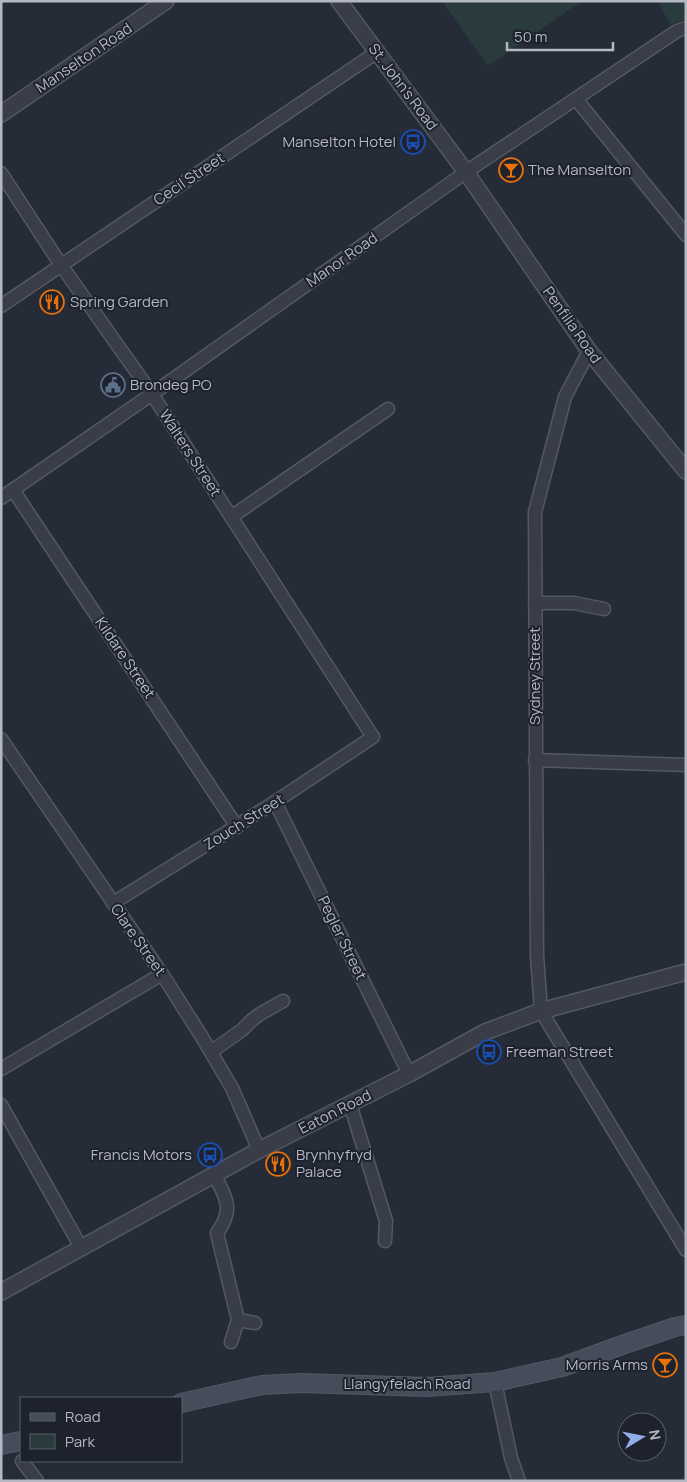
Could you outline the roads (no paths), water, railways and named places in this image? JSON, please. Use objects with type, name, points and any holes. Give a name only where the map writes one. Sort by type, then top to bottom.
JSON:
[{"type":"main road","name":"Llangyfelach Road","points":[[182,1402],[262,1385],[301,1383],[427,1387],[495,1382],[562,1367],[631,1342],[686,1325]]},
{"type":"street","name":"Manselton Road","points":[[1,114],[166,1]]},
{"type":"street","name":"St. John's Road","points":[[339,1],[466,172]]},
{"type":"street","name":"Manor Road","points":[[1,498],[152,394],[466,172],[677,31],[685,30]]},
{"type":"street","name":"Cecil Street","points":[[1,306],[377,52]]},
{"type":"street","points":[[576,99],[686,235]]},
{"type":"street","name":"Penfilia Road","points":[[466,172],[589,351],[686,472]]},
{"type":"street","name":"Walters Street","points":[[1,173],[61,265],[152,394],[373,737]]},
{"type":"street","name":"Sydney Street","points":[[541,1011],[536,955],[534,512],[565,397],[589,351]]},
{"type":"street","points":[[231,517],[388,409]]},
{"type":"street","name":"Kildare Street","points":[[13,490],[236,826]]},
{"type":"street","points":[[534,603],[574,603],[604,609]]},
{"type":"street","name":"Zouch Street","points":[[113,903],[275,802],[373,737]]},
{"type":"street","name":"Clare Street","points":[[1,739],[162,974],[211,1052],[232,1088],[259,1150]]},
{"type":"street","points":[[535,760],[686,765]]},
{"type":"street","name":"Pegler Street","points":[[275,802],[409,1074]]},
{"type":"street","name":"Eaton Road","points":[[1,1292],[215,1176],[259,1150],[409,1074],[485,1032],[541,1011],[686,972]]},
{"type":"street","points":[[1,1069],[162,974]]},
{"type":"street","points":[[211,1052],[242,1030],[260,1014],[283,1002]]},
{"type":"street","points":[[541,1011],[686,1250]]},
{"type":"street","points":[[350,1104],[386,1221],[385,1241]]},
{"type":"street","points":[[1,1105],[82,1249]]},
{"type":"street","points":[[215,1176],[227,1200],[228,1211],[225,1222],[217,1233],[238,1320],[230,1342]]},
{"type":"street","points":[[238,1320],[254,1323]]},
{"type":"street","points":[[495,1382],[511,1458],[518,1481]]},
{"type":"street","points":[[25,1462],[37,1481]]},
{"type":"place","name":"Manselton Hotel","points":[[413,142]]},
{"type":"place","name":"The Manselton","points":[[511,170]]},
{"type":"place","name":"Spring Garden","points":[[52,302]]},
{"type":"place","name":"Brondeg PO","points":[[113,385]]},
{"type":"place","name":"Freeman Street","points":[[489,1052]]},
{"type":"place","name":"Francis Motors","points":[[210,1155]]},
{"type":"place","name":"Brynhyfryd Palace","points":[[278,1164]]},
{"type":"place","name":"Morris Arms","points":[[665,1365]]}]
